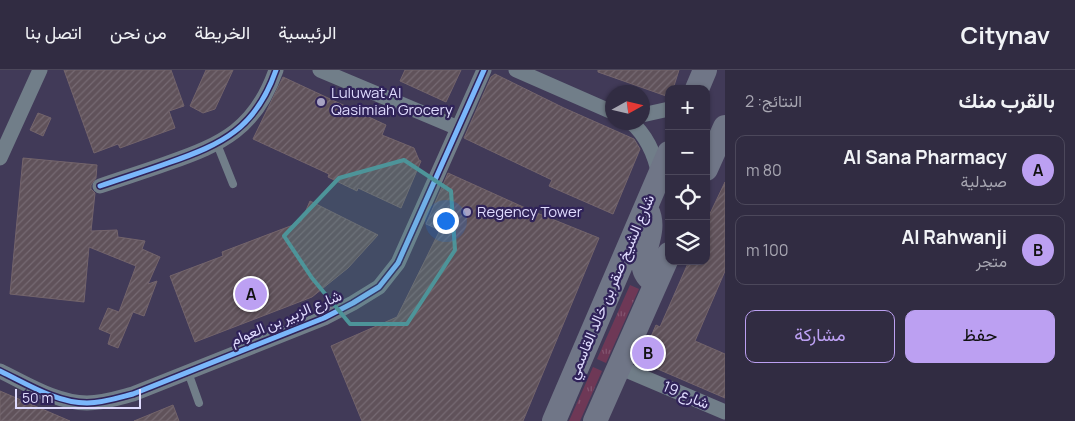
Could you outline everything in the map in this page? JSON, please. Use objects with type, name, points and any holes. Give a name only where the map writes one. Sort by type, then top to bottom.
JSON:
[{"type":"main road","points":[[699,85],[705,70]]},
{"type":"main road","points":[[710,160],[725,127]]},
{"type":"main road","name":"شارع الشيخ صقر بن خالد القاسمي","points":[[554,421],[665,162]]},
{"type":"main road","points":[[646,206],[651,222],[651,230],[643,269],[646,275],[656,283]]},
{"type":"main road","points":[[595,421],[665,263]]},
{"type":"street","points":[[0,158],[40,70]]},
{"type":"street","points":[[100,186],[198,152],[217,144],[234,133],[249,118],[262,100],[276,70]]},
{"type":"street","points":[[320,70],[458,128]]},
{"type":"street","name":"شارع الزبير بن العوام","points":[[0,372],[50,394],[75,402],[103,402],[133,394],[324,318],[353,304],[378,286],[398,263],[484,70]]},
{"type":"street","points":[[516,70],[605,109]]},
{"type":"street","points":[[650,113],[665,110]]},
{"type":"street","points":[[638,130],[651,148],[659,175]]},
{"type":"street","name":"شارع 19","points":[[619,367],[725,412]]},
{"type":"lane","points":[[217,144],[233,184]]},
{"type":"lane","points":[[188,372],[199,403]]},
{"type":"highlighted area","points":[[404,160],[451,191],[455,250],[407,324],[350,324],[312,278],[284,236],[339,178]]},
{"type":"green space","points":[[630,285],[639,289],[606,363],[597,359]]},
{"type":"green space","points":[[593,367],[602,371],[580,421],[569,421]]},
{"type":"building","points":[[64,70],[171,70],[184,106],[169,111],[175,128],[120,148],[118,144],[94,153]]},
{"type":"building","points":[[206,70],[233,70],[215,109],[203,113],[190,106]]},
{"type":"building","points":[[405,70],[461,70],[446,102],[400,81]]},
{"type":"building","points":[[598,70],[679,70],[674,85],[665,85],[665,96],[650,90],[650,85],[635,85],[598,72]]},
{"type":"building","points":[[495,74],[605,126],[605,130],[614,130],[634,139],[640,149],[613,214],[549,186],[552,180],[464,138],[491,77]]},
{"type":"building","points":[[283,77],[386,125],[382,135],[414,148],[421,161],[401,208],[358,188],[357,191],[328,177],[329,174],[253,139]]},
{"type":"building","points":[[38,113],[51,118],[43,136],[30,130]]},
{"type":"building","points":[[23,158],[97,165],[96,178],[91,185],[91,189],[95,193],[91,231],[117,230],[118,237],[145,241],[142,249],[160,257],[148,284],[157,281],[144,316],[133,312],[118,348],[108,344],[111,334],[99,329],[108,308],[119,312],[136,266],[89,247],[84,302],[10,294]]},
{"type":"building","points":[[448,173],[532,211],[599,238],[523,421],[362,421],[331,346],[397,317],[440,230],[426,224]]},
{"type":"building","points":[[725,182],[725,271],[695,341],[725,354],[725,398],[646,364],[643,355],[656,325],[660,327],[687,265],[710,265],[710,214]]},
{"type":"building","points":[[310,201],[378,235],[348,268],[312,297],[195,342],[170,276],[223,256],[222,252],[301,222]]},
{"type":"building","points":[[0,391],[70,421],[0,421]]},
{"type":"building","points":[[173,405],[179,421],[134,421]]},
{"type":"cycle path","points":[[100,186],[188,156],[221,141],[248,120],[268,90],[276,70]]},
{"type":"cycle path","points":[[0,371],[42,392],[65,400],[87,403],[110,400],[133,394],[324,318],[379,287],[398,263],[484,70]]},
{"type":"place","name":"Luluwat Al Qasimiah Grocery","points":[[321,102]]},
{"type":"place","name":"Regency Tower","points":[[467,212]]},
{"type":"place","name":"Al Sana Pharmacy","points":[[251,294]]},
{"type":"place","name":"Al Rahwanji","points":[[648,353]]}]
